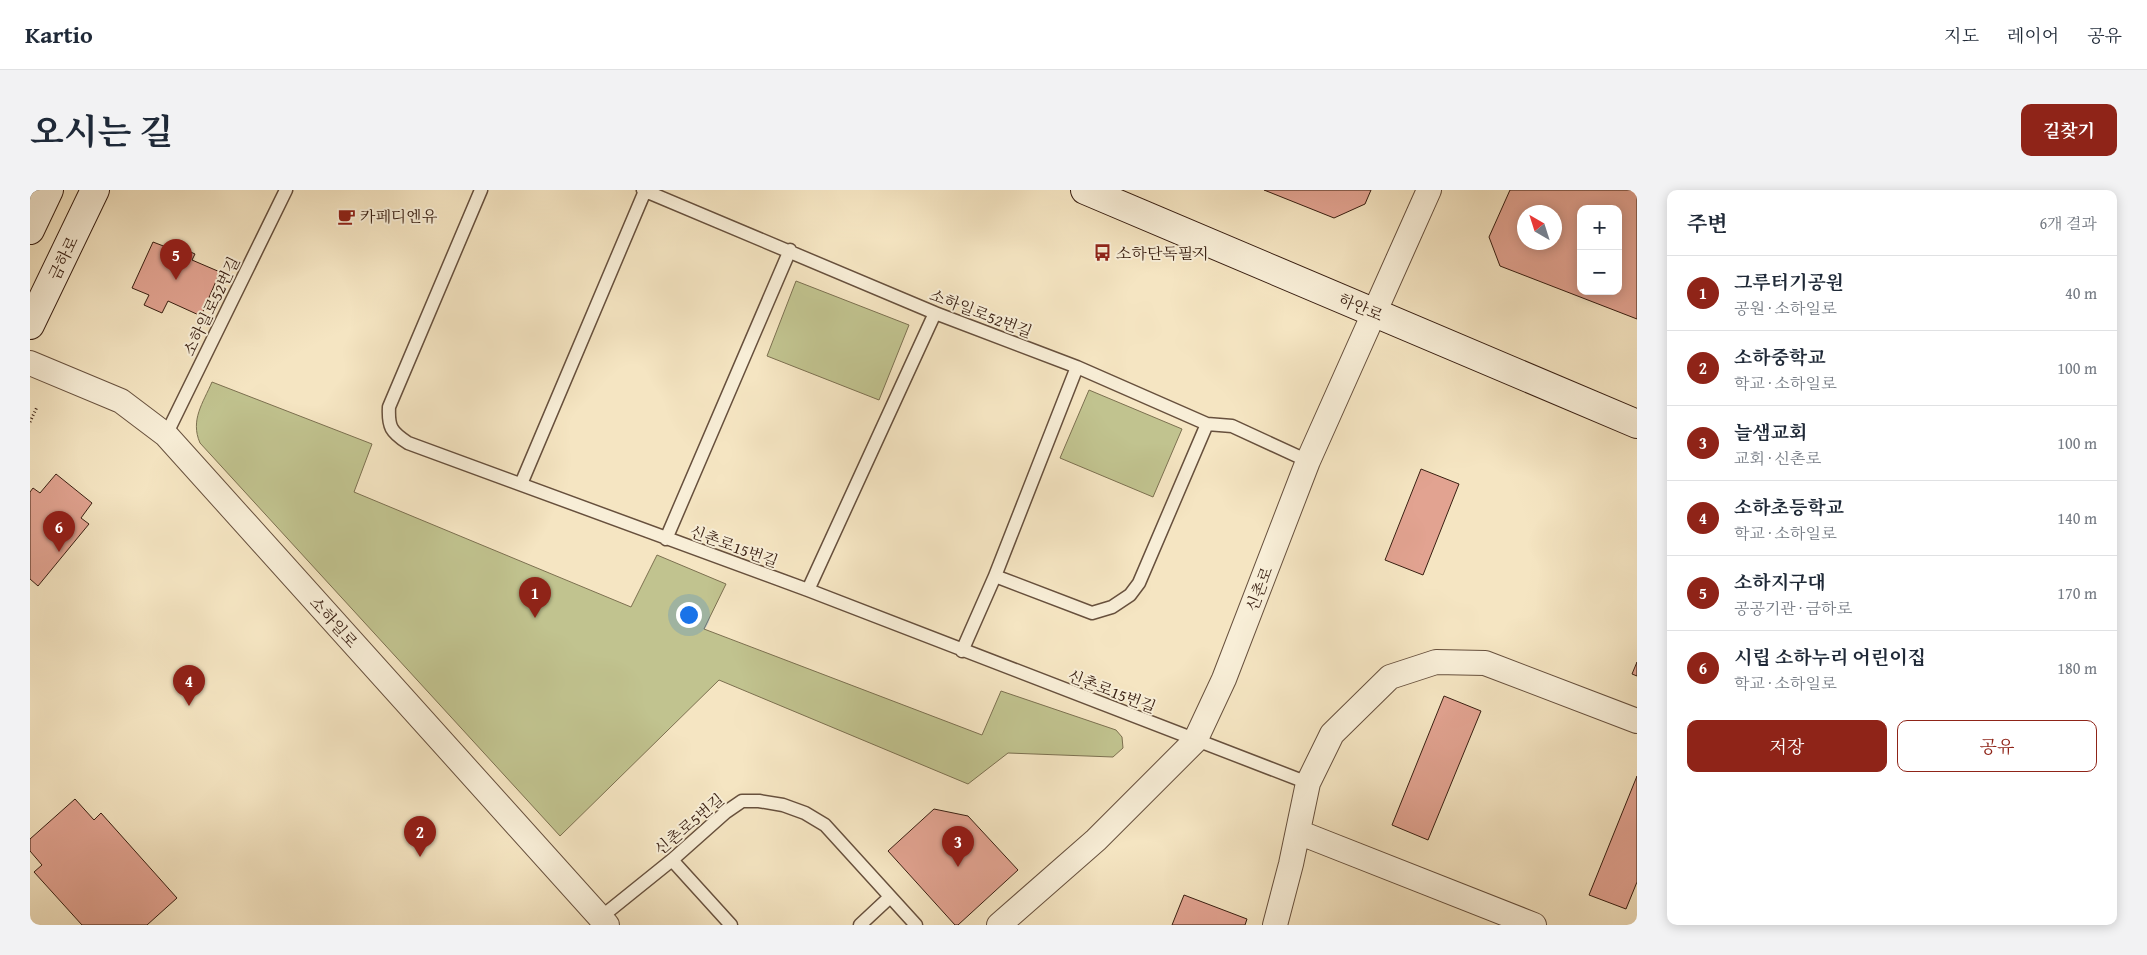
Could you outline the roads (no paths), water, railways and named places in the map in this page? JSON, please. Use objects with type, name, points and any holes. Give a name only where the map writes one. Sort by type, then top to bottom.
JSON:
[{"type":"main road","points":[[30,230],[49,190]]},
{"type":"main road","name":"금하로","points":[[30,325],[95,190]]},
{"type":"main road","name":"하안로","points":[[1085,190],[1637,424]]},
{"type":"street","name":"신촌로","points":[[999,925],[1096,840],[1195,740],[1224,679],[1308,461],[1429,190]]},
{"type":"street","name":"소하일로","points":[[30,363],[121,401],[166,436],[604,922]]},
{"type":"street","points":[[1275,925],[1308,783],[1332,734],[1390,677],[1436,662],[1485,663],[1637,721]]},
{"type":"street","points":[[1298,832],[1534,925]]},
{"type":"lane","name":"소하일로52번길","points":[[166,436],[286,190]]},
{"type":"lane","name":"신촌로15번길","points":[[481,190],[390,407],[388,421],[394,434],[408,443],[808,590],[1308,783]]},
{"type":"lane","name":"소하일로52번길","points":[[644,190],[790,250],[935,313],[1077,368],[1206,424],[1232,426],[1308,461]]},
{"type":"lane","points":[[521,484],[644,190]]},
{"type":"lane","points":[[666,538],[790,250]]},
{"type":"lane","points":[[808,590],[935,313]]},
{"type":"lane","points":[[962,650],[995,576],[1077,368]]},
{"type":"lane","points":[[995,576],[1092,613],[1112,608],[1130,595],[1139,583],[1206,424]]},
{"type":"lane","name":"신촌로5번길","points":[[604,922],[726,812],[742,801],[759,801],[783,805],[805,813],[825,826],[916,925]]},
{"type":"lane","points":[[672,860],[731,925]]},
{"type":"lane","points":[[860,925],[890,896]]},
{"type":"place","name":"카페디엔유","points":[[346,216]]},
{"type":"place","name":"소하단독필지","points":[[1102,253]]},
{"type":"place","name":"소하지구대","points":[[176,280]]},
{"type":"place","name":"시립 소하누리 어린이집","points":[[59,552]]},
{"type":"place","name":"그루터기공원","points":[[535,618]]},
{"type":"place","name":"소하초등학교","points":[[189,706]]},
{"type":"place","name":"소하중학교","points":[[420,857]]},
{"type":"place","name":"늘샘교회","points":[[958,867]]}]
